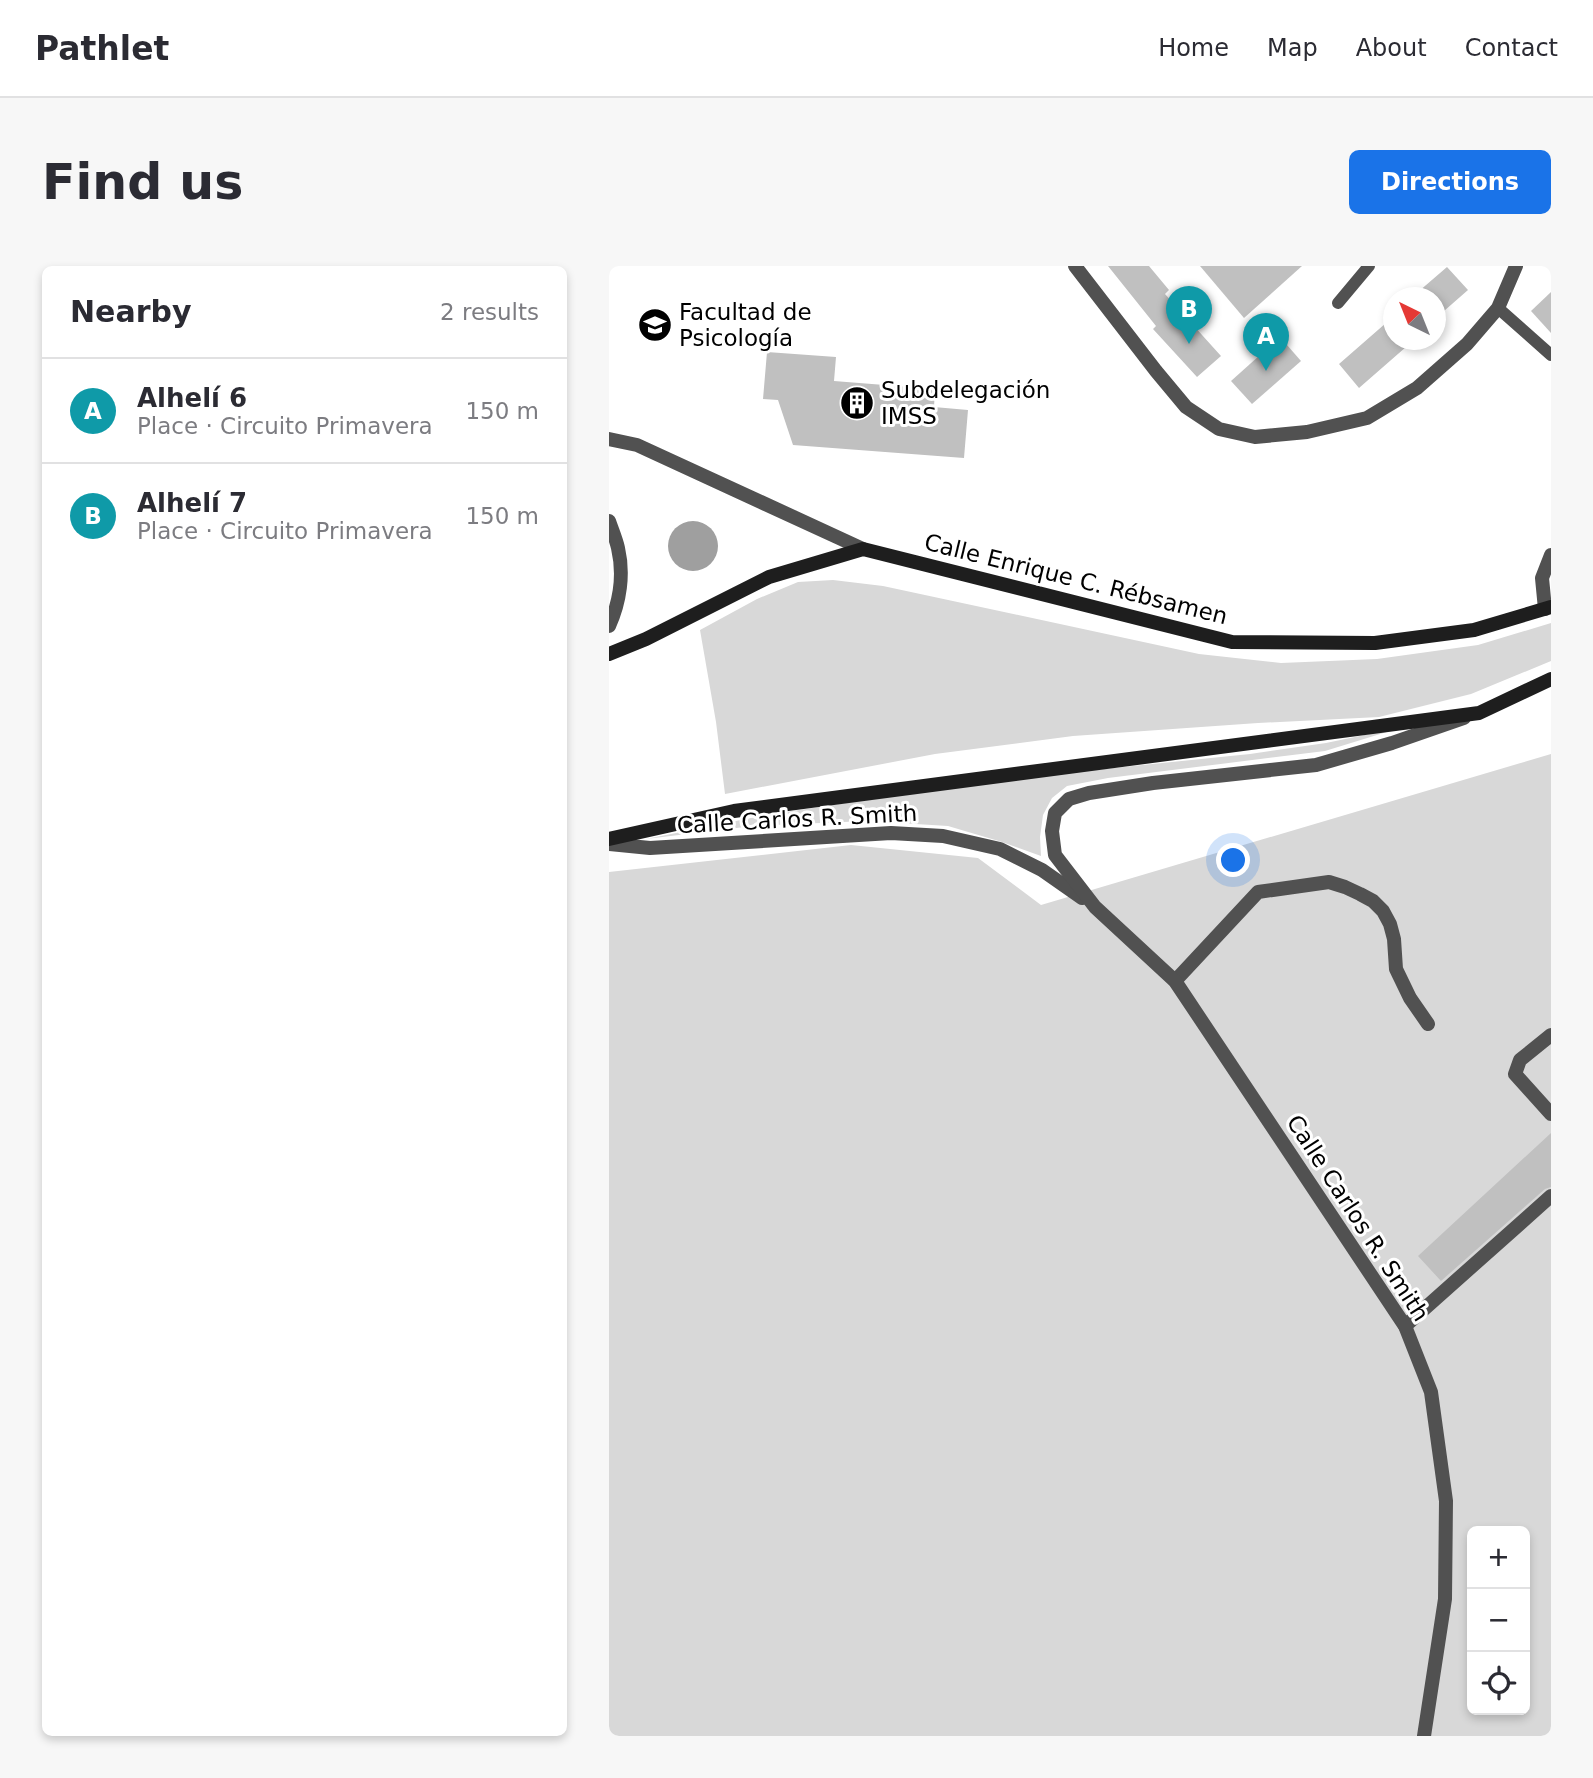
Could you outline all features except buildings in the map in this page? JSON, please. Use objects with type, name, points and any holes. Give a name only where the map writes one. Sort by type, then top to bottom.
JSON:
[{"type":"main road","name":"Calle Enrique C. Rébsamen","points":[[863,548],[1232,642],[1375,643],[1474,630],[1548,608]]},
{"type":"main road","points":[[609,654],[646,639],[769,577],[863,548]]},
{"type":"main road","points":[[609,842],[734,811],[1479,713],[1551,679]]},
{"type":"street","points":[[1075,266],[1186,407],[1219,429],[1255,437],[1307,432],[1367,418],[1417,388],[1467,344],[1498,308],[1515,266]]},
{"type":"street","points":[[609,439],[637,445],[863,548]]},
{"type":"street","points":[[609,521],[618,548],[621,590],[609,626]]},
{"type":"street","points":[[1548,608],[1542,578],[1551,555]]},
{"type":"street","name":"Calle Carlos R. Smith","points":[[1095,907],[1055,855],[1052,831],[1055,813],[1069,799],[1089,793],[1153,783],[1316,765],[1392,743],[1479,713]]},
{"type":"street","name":"Calle Carlos R. Smith","points":[[609,842],[650,848],[891,834],[943,836],[1000,849],[1042,870],[1095,907],[1175,981],[1405,1326],[1431,1392],[1446,1501],[1445,1599],[1424,1736]]},
{"type":"street","points":[[1175,981],[1258,892],[1329,882],[1360,894],[1383,911],[1390,924],[1396,969],[1409,998],[1428,1024]]},
{"type":"street","points":[[1551,1035],[1520,1060],[1515,1074],[1551,1114]]},
{"type":"street","points":[[1405,1326],[1551,1196]]},
{"type":"lane","points":[[1338,303],[1369,266]]},
{"type":"lane","points":[[1498,308],[1551,355]]},
{"type":"shaded area","points":[[693,521],[711,528],[718,546],[711,564],[693,571],[675,564],[668,546],[675,528]]},
{"type":"shaded area","points":[[833,580],[883,586],[1199,654],[1281,663],[1377,659],[1478,645],[1551,623],[1551,661],[1471,694],[1379,717],[1073,736],[935,754],[725,794],[700,630],[757,599],[798,582]]},
{"type":"shaded area","points":[[1403,727],[1325,751],[1108,778],[1067,786],[1052,798],[1043,815],[1041,856],[948,826],[867,821],[753,826],[646,839],[761,816],[996,780],[1250,754],[1326,743]]},
{"type":"shaded area","points":[[1551,754],[1551,1736],[609,1736],[609,872],[851,845],[978,858],[1041,905]]},
{"type":"place","name":"Facultad de Psicología","points":[[655,325]]},
{"type":"place","name":"Alhelí 7","points":[[1189,344]]},
{"type":"place","name":"Alhelí 6","points":[[1266,371]]},
{"type":"place","name":"Subdelegación IMSS","points":[[857,403]]}]
